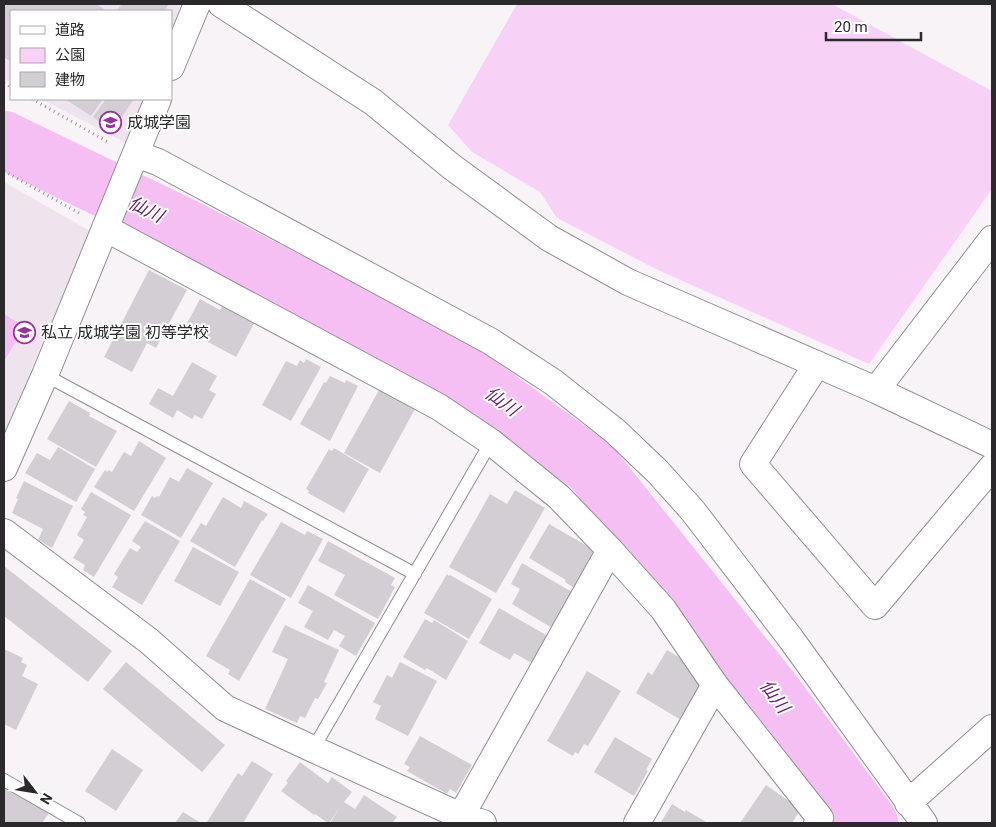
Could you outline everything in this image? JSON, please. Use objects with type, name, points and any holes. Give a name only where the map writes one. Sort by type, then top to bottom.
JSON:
[{"type":"street","points":[[172,65],[197,4]]},
{"type":"street","points":[[221,4],[373,102],[452,167],[549,238],[628,282],[876,390],[992,445]]},
{"type":"street","points":[[4,468],[46,375],[158,100]]},
{"type":"street","points":[[134,157],[167,167],[490,341],[553,382],[615,432],[658,472],[693,511],[791,639],[924,823]]},
{"type":"street","points":[[107,224],[439,407],[491,442],[559,497],[663,609],[715,685],[820,818],[817,823]]},
{"type":"street","points":[[876,390],[992,239]]},
{"type":"street","points":[[817,364],[753,464],[875,606],[992,467]]},
{"type":"street","points":[[4,532],[149,641],[225,708],[313,750],[472,820],[610,550]]},
{"type":"street","points":[[637,823],[715,685]]},
{"type":"street","points":[[908,803],[992,728]]},
{"type":"lane","points":[[46,375],[415,574]]},
{"type":"lane","points":[[313,750],[491,442]]},
{"type":"lane","points":[[4,780],[79,823]]},
{"type":"path","points":[[34,100],[134,157]]},
{"type":"path","points":[[4,171],[81,214],[107,224]]},
{"type":"shaded area","points":[[4,4],[181,4],[172,28],[172,10],[10,10],[10,82],[4,79]]},
{"type":"shaded area","name":"成城学園","points":[[43,100],[145,100],[128,144]]},
{"type":"shaded area","name":"私立 成城学園 初等学校","points":[[4,182],[90,231],[4,434]]},
{"type":"shaded area","points":[[4,314],[25,327],[4,361]]},
{"type":"green space","points":[[517,4],[832,4],[992,91],[992,189],[869,364],[658,270],[557,218],[540,192],[472,152],[448,125]]},
{"type":"building","points":[[4,4],[96,4],[105,10],[10,10],[10,61],[4,57]]},
{"type":"building","points":[[122,4],[169,4],[165,10],[117,10]]},
{"type":"building","points":[[67,100],[102,100],[91,116]]},
{"type":"building","points":[[105,100],[133,100],[112,131],[93,117]]},
{"type":"building","points":[[149,270],[187,290],[156,348],[147,343],[132,372],[104,357]]},
{"type":"building","points":[[200,299],[220,310],[223,305],[255,322],[236,357],[184,329]]},
{"type":"building","points":[[306,359],[321,367],[291,421],[262,405],[286,361],[297,366],[300,360],[304,363]]},
{"type":"building","points":[[192,362],[217,376],[209,390],[216,394],[202,419],[195,415],[192,419],[177,410],[173,418],[149,404],[158,388],[173,396]]},
{"type":"building","points":[[330,376],[345,383],[346,380],[358,386],[330,441],[300,424],[324,382],[326,383]]},
{"type":"building","points":[[379,390],[415,409],[380,473],[344,453]]},
{"type":"building","points":[[69,401],[90,413],[89,416],[117,431],[96,467],[47,439]]},
{"type":"building","points":[[139,441],[166,458],[134,511],[94,487],[105,470],[112,472],[124,452],[131,456]]},
{"type":"building","points":[[58,447],[95,469],[76,502],[25,473],[37,453],[50,460]]},
{"type":"building","points":[[334,448],[369,469],[344,513],[308,493],[309,491],[306,489],[329,449],[332,451]]},
{"type":"building","points":[[187,468],[213,483],[181,538],[141,515],[152,496],[155,498],[159,497],[170,477],[179,482]]},
{"type":"building","points":[[24,481],[73,506],[52,548],[38,540],[43,529],[12,513],[18,499],[16,498]]},
{"type":"building","points":[[515,490],[545,508],[496,593],[449,567],[490,494],[507,504]]},
{"type":"building","points":[[91,492],[131,515],[94,577],[83,570],[85,565],[73,558],[84,540],[77,535],[87,517],[83,515],[85,512],[81,509]]},
{"type":"building","points":[[223,497],[241,508],[244,501],[268,514],[262,520],[235,567],[190,541],[201,523],[206,526]]},
{"type":"building","points":[[145,521],[180,541],[142,605],[112,587],[118,577],[114,574],[130,548],[137,552],[141,547],[132,541]]},
{"type":"building","points":[[281,522],[305,535],[307,531],[323,539],[291,598],[250,575]]},
{"type":"building","points":[[549,524],[594,550],[587,562],[593,566],[579,591],[565,582],[566,580],[529,558]]},
{"type":"building","points":[[328,541],[395,578],[391,585],[395,587],[378,619],[334,595],[345,575],[318,561]]},
{"type":"building","points":[[193,547],[239,572],[220,606],[174,581]]},
{"type":"building","points":[[522,563],[572,592],[552,628],[512,604],[520,589],[511,584]]},
{"type":"building","points":[[4,566],[112,651],[88,682],[4,616]]},
{"type":"building","points":[[447,574],[492,599],[469,639],[424,613]]},
{"type":"building","points":[[250,579],[286,599],[239,681],[228,674],[230,670],[206,656]]},
{"type":"building","points":[[308,585],[375,623],[356,656],[339,646],[345,636],[334,630],[328,640],[304,627],[313,611],[298,603]]},
{"type":"building","points":[[499,608],[548,636],[532,663],[514,653],[510,660],[479,643]]},
{"type":"building","points":[[425,619],[432,623],[434,620],[468,641],[446,680],[427,668],[425,670],[403,657]]},
{"type":"building","points":[[285,625],[339,650],[324,682],[327,683],[318,699],[315,698],[305,718],[300,716],[297,723],[265,709],[288,659],[272,652]]},
{"type":"building","points":[[4,649],[23,658],[21,662],[27,665],[22,676],[38,684],[16,730],[4,724]]},
{"type":"building","points":[[667,650],[697,668],[703,681],[681,720],[636,693],[648,672],[652,675]]},
{"type":"building","points":[[126,662],[225,745],[202,772],[103,689]]},
{"type":"building","points":[[400,662],[437,681],[408,736],[375,719],[381,706],[373,702],[387,675],[392,678]]},
{"type":"building","points":[[587,671],[621,691],[588,746],[584,744],[578,754],[575,752],[573,756],[547,741]]},
{"type":"building","points":[[420,736],[472,765],[456,793],[450,789],[447,794],[407,771],[410,767],[404,764]]},
{"type":"building","points":[[615,737],[652,759],[646,770],[648,771],[634,796],[594,772]]},
{"type":"building","points":[[112,749],[143,770],[116,811],[85,791]]},
{"type":"building","points":[[252,761],[273,774],[243,823],[207,822],[238,773],[242,776]]},
{"type":"building","points":[[300,762],[328,783],[332,777],[352,792],[344,802],[355,809],[364,795],[397,817],[392,823],[330,823],[340,807],[328,823],[281,791]]},
{"type":"building","points":[[4,785],[49,813],[42,823],[4,823]]},
{"type":"building","points":[[766,785],[796,806],[795,809],[799,812],[792,823],[740,823]]},
{"type":"building","points":[[672,804],[685,812],[686,810],[706,822],[661,822]]},
{"type":"building","points":[[183,812],[201,823],[175,823]]},
{"type":"waterway","name":"仙川","points":[[4,140],[182,226],[457,369],[591,466],[773,693],[869,823]]},
{"type":"place","name":"成城学園","points":[[111,122]]},
{"type":"place","name":"私立 成城学園 初等学校","points":[[25,332]]}]
